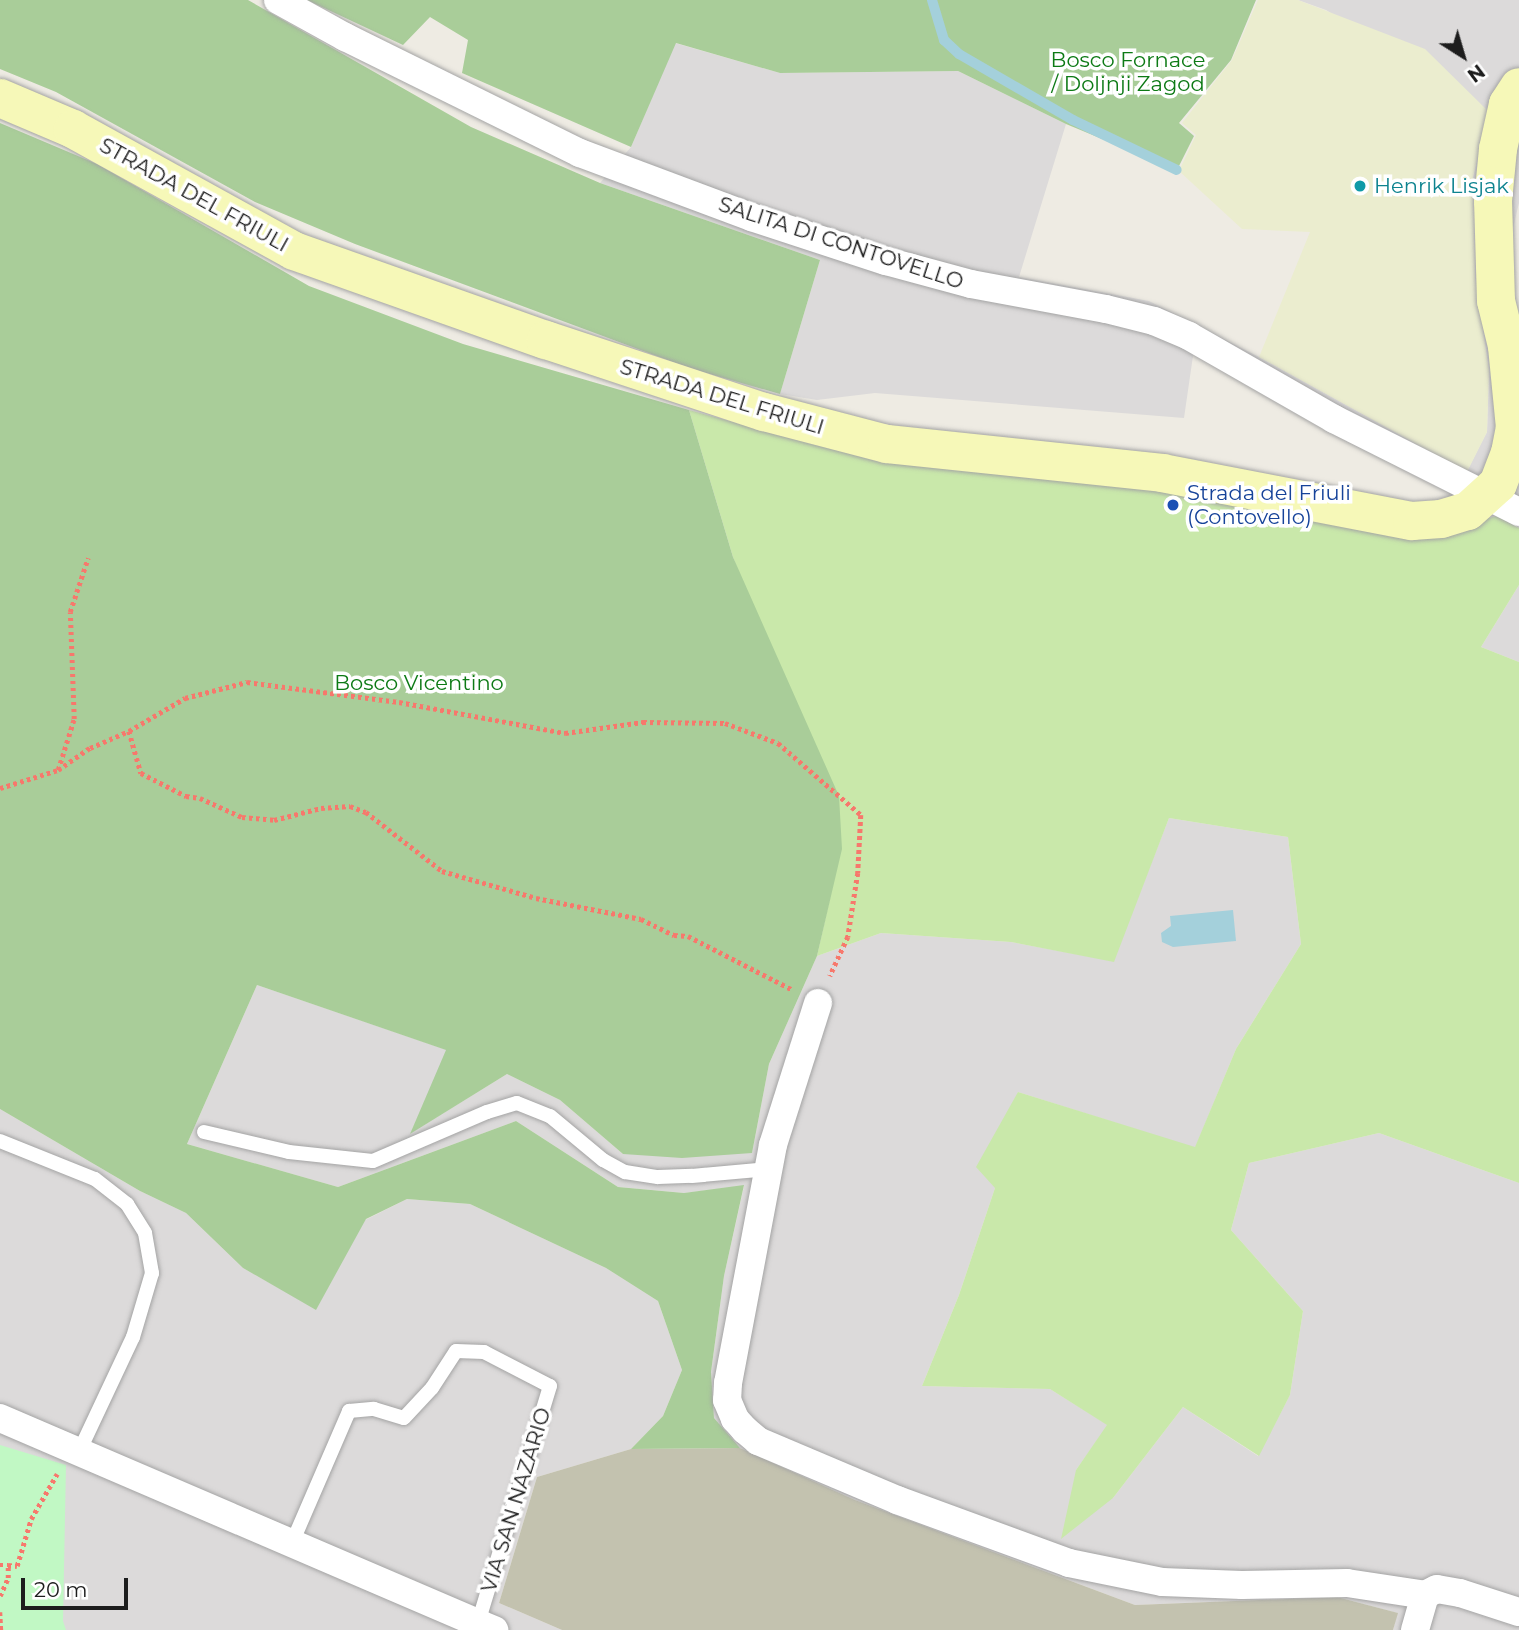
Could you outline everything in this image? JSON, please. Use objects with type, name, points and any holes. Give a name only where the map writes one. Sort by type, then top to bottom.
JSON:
[{"type":"main road","points":[[1503,504],[1498,484],[1510,453],[1515,428],[1507,346],[1496,301],[1493,201],[1497,149],[1508,104],[1519,87]]},
{"type":"main road","name":"STRADA DEL FRIULI","points":[[0,98],[73,129],[294,251],[546,341],[821,428],[887,444],[1161,473],[1412,521],[1441,519],[1503,504]]},
{"type":"street","name":"SALITA DI CONTOVELLO","points":[[278,0],[345,37],[569,148],[751,217],[886,261],[971,284],[1093,306],[1154,321],[1200,342],[1334,419],[1503,504]]},
{"type":"street","points":[[818,1003],[769,1169],[728,1383],[727,1400],[734,1419],[758,1441],[897,1500],[1069,1563],[1162,1582],[1242,1585],[1347,1583],[1425,1595],[1437,1589],[1460,1593],[1519,1612]]},
{"type":"street","name":"VIA SAN NAZARIO","points":[[0,1418],[486,1627]]},
{"type":"street","points":[[1415,1630],[1425,1595]]},
{"type":"lane","points":[[204,1132],[289,1152],[373,1161],[487,1112],[517,1103],[550,1116],[603,1160],[625,1172],[658,1177],[769,1169]]},
{"type":"lane","points":[[0,1141],[95,1179],[127,1204],[145,1233],[152,1273],[133,1337],[79,1452]]},
{"type":"lane","name":"VIA SAN NAZARIO","points":[[292,1543],[349,1411],[374,1409],[404,1418],[432,1388],[456,1351],[484,1352],[550,1386],[486,1627]]},
{"type":"path","points":[[58,770],[74,719],[70,612],[88,558]]},
{"type":"path","points":[[0,788],[58,770],[90,748],[129,731],[186,698],[247,682],[399,702],[565,733],[643,722],[725,723],[778,743],[861,815],[858,873],[848,937],[818,1003],[688,936],[674,935],[641,919],[536,898],[442,871],[366,812],[350,806],[321,808],[274,820],[242,817],[200,798],[186,796],[141,773],[129,731]]},
{"type":"path","points":[[0,1565],[17,1566],[31,1519],[59,1469],[79,1452]]},
{"type":"path","points":[[0,1596],[8,1578],[8,1565]]},
{"type":"path","points":[[0,1612],[1,1630]]},
{"type":"shaded area","points":[[1258,0],[1298,0],[1425,49],[1488,111],[1473,177],[1475,279],[1489,371],[1487,432],[1467,472],[1259,357],[1310,232],[1242,229],[1179,171],[1196,135],[1182,123],[1232,60]]},
{"type":"shaded area","points":[[1298,0],[1519,0],[1519,203],[1513,228],[1507,480],[1519,486],[1519,528],[1194,349],[1184,418],[875,393],[817,400],[780,394],[820,260],[600,183],[631,147],[675,43],[780,73],[958,71],[1066,124],[1019,277],[1149,301],[1259,357],[1467,471],[1487,432],[1489,371],[1475,279],[1473,177],[1488,111],[1326,10]]},
{"type":"shaded area","points":[[1519,585],[1519,662],[1481,647]]},
{"type":"shaded area","points":[[1169,818],[1288,837],[1301,944],[1236,1049],[1195,1148],[1018,1092],[995,1188],[959,1295],[922,1386],[1050,1389],[1108,1425],[1076,1470],[1113,1498],[1183,1407],[1258,1456],[1290,1395],[1303,1311],[1231,1230],[1249,1163],[1379,1133],[1519,1183],[1519,1630],[1393,1630],[1397,1613],[1337,1597],[1135,1605],[855,1500],[740,1448],[714,1418],[711,1372],[724,1276],[744,1186],[684,1193],[618,1187],[516,1121],[338,1187],[187,1144],[257,985],[447,1050],[411,1133],[507,1074],[560,1100],[623,1154],[752,1153],[769,1064],[817,956],[881,933],[1011,942],[1113,961]]},
{"type":"shaded area","points":[[0,1109],[140,1191],[186,1213],[243,1268],[316,1309],[365,1220],[407,1199],[470,1204],[606,1268],[658,1301],[682,1370],[663,1416],[631,1449],[537,1477],[499,1603],[562,1630],[0,1630]]},
{"type":"shaded area","points":[[740,1448],[855,1500],[1135,1605],[1337,1597],[1398,1613],[1393,1630],[562,1630],[499,1603],[537,1477],[631,1449]]},
{"type":"green space","points":[[0,0],[248,0],[471,127],[600,183],[820,260],[780,394],[689,368],[355,244],[255,202],[56,92],[0,69]]},
{"type":"green space","name":"Bosco Fornace / Doljnji Zagod","points":[[307,0],[1256,0],[1231,60],[1179,123],[1194,136],[1177,170],[1066,124],[958,71],[780,73],[676,43],[631,147],[462,73],[468,40],[430,17],[403,45]]},
{"type":"green space","name":"Bosco Vicentino","points":[[0,123],[97,164],[309,286],[463,344],[689,410],[733,557],[839,796],[842,849],[817,956],[769,1064],[752,1153],[682,1158],[623,1154],[560,1100],[507,1074],[410,1134],[446,1050],[257,985],[187,1144],[338,1187],[516,1121],[618,1187],[684,1193],[744,1185],[724,1276],[711,1372],[714,1418],[740,1448],[631,1449],[663,1416],[682,1370],[658,1301],[606,1268],[470,1204],[407,1199],[366,1219],[316,1310],[243,1268],[186,1213],[140,1191],[0,1109]]},
{"type":"green space","points":[[689,410],[755,428],[1135,485],[1420,534],[1497,516],[1519,528],[1519,585],[1481,647],[1519,662],[1519,1183],[1379,1133],[1249,1163],[1231,1230],[1303,1311],[1290,1395],[1259,1456],[1183,1407],[1113,1498],[1061,1539],[1076,1470],[1107,1425],[1050,1389],[922,1386],[959,1295],[995,1188],[976,1167],[1018,1092],[1195,1147],[1236,1049],[1301,944],[1288,837],[1169,818],[1114,962],[1011,942],[881,933],[817,956],[841,849],[733,557]]},
{"type":"green space","points":[[0,1445],[66,1465],[63,1621],[66,1630],[0,1630]]},
{"type":"water","points":[[1233,910],[1236,941],[1173,947],[1162,942],[1161,933],[1171,926],[1170,916]]},
{"type":"waterway","points":[[932,0],[944,40],[959,54],[1073,120],[1177,170]]},
{"type":"place","name":"Henrik Lisjak","points":[[1360,186]]},
{"type":"place","name":"Strada del Friuli (Contovello)","points":[[1173,505]]}]
